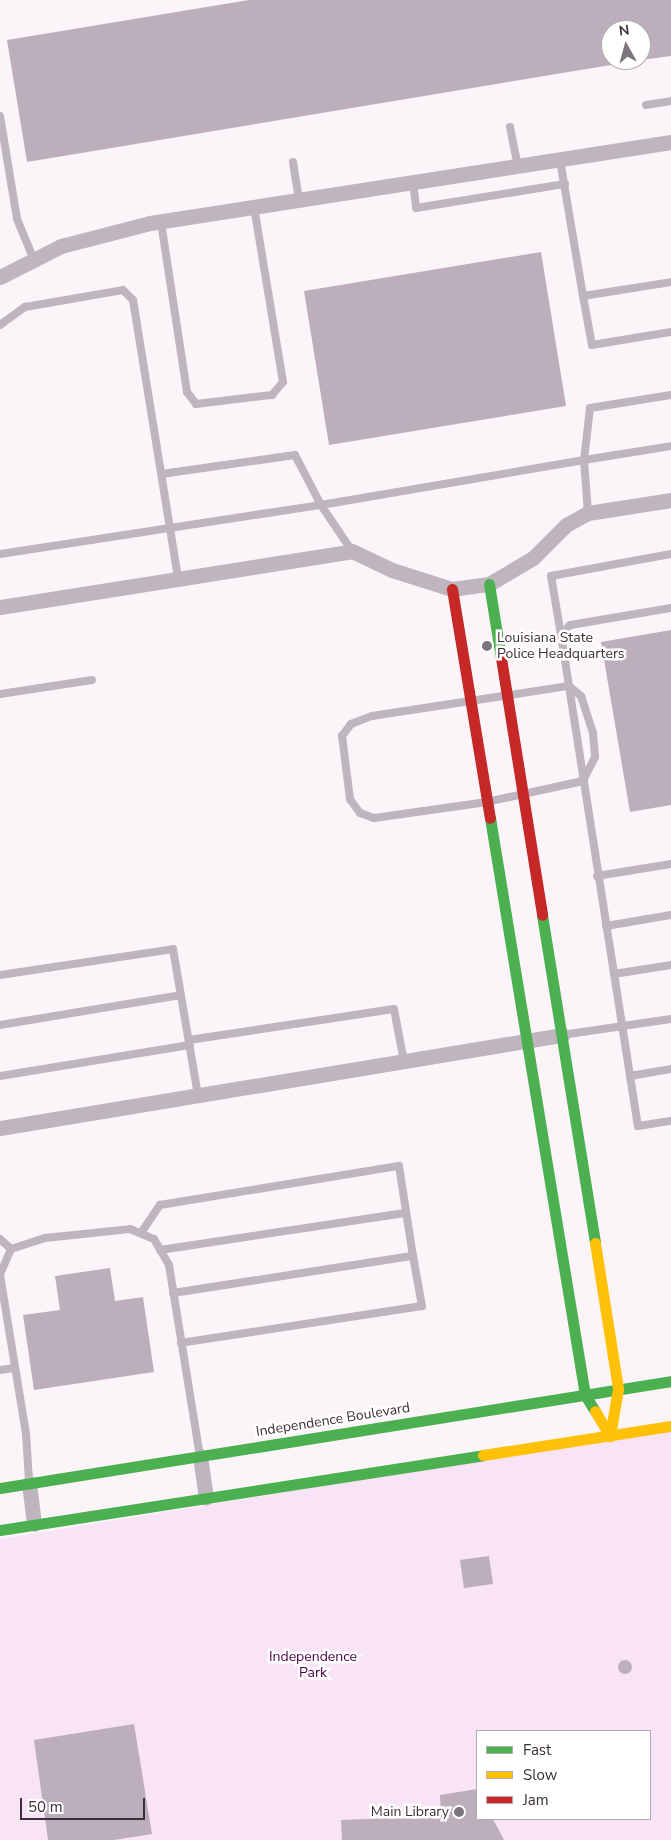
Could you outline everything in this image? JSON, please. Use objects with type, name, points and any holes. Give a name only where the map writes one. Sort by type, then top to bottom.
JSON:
[{"type":"street","points":[[0,277],[61,246],[161,222],[671,142]]},
{"type":"street","points":[[0,607],[352,551],[392,570],[452,590],[489,584],[533,558],[566,525],[588,513],[671,500]]},
{"type":"street","points":[[489,584],[618,1389],[610,1436]]},
{"type":"street","points":[[452,590],[584,1395],[610,1436]]},
{"type":"street","points":[[0,1128],[562,1035]]},
{"type":"street","name":"Independence Boulevard","points":[[0,1488],[671,1381]]},
{"type":"street","points":[[0,1530],[671,1426]]},
{"type":"street","points":[[200,1456],[206,1498]]},
{"type":"street","points":[[29,1483],[34,1524]]},
{"type":"lane","points":[[646,105],[671,101]]},
{"type":"lane","points":[[0,116],[17,219],[34,260]]},
{"type":"lane","points":[[510,127],[518,167]]},
{"type":"lane","points":[[560,160],[592,345],[671,332]]},
{"type":"lane","points":[[293,162],[299,200]]},
{"type":"lane","points":[[413,182],[416,208],[565,184]]},
{"type":"lane","points":[[161,222],[187,392],[196,404],[272,395],[282,382],[254,207]]},
{"type":"lane","points":[[583,296],[671,282]]},
{"type":"lane","points":[[0,325],[25,307],[123,290],[133,300],[178,578]]},
{"type":"lane","points":[[588,513],[584,460],[590,408],[671,395]]},
{"type":"lane","points":[[0,554],[321,504],[671,446]]},
{"type":"lane","points":[[161,474],[295,455],[321,504],[352,551]]},
{"type":"lane","points":[[671,554],[551,576],[638,1126],[671,1121]]},
{"type":"lane","points":[[562,636],[570,625],[671,608]]},
{"type":"lane","points":[[0,694],[92,680]]},
{"type":"lane","points":[[569,686],[581,696],[593,732],[595,757],[583,781],[487,802],[374,818],[360,812],[350,799],[342,736],[350,724],[372,716],[569,686]]},
{"type":"lane","points":[[597,876],[671,864]]},
{"type":"lane","points":[[606,926],[671,915]]},
{"type":"lane","points":[[0,975],[172,949],[198,1096]]},
{"type":"lane","points":[[614,974],[671,965]]},
{"type":"lane","points":[[0,1025],[181,995]]},
{"type":"lane","points":[[0,1076],[189,1042],[394,1009],[404,1062]]},
{"type":"lane","points":[[562,1035],[671,1019]]},
{"type":"lane","points":[[630,1076],[671,1070]]},
{"type":"lane","points":[[141,1233],[160,1205],[399,1166],[422,1306],[181,1343]]},
{"type":"lane","points":[[160,1250],[406,1213]]},
{"type":"lane","points":[[29,1483],[26,1433],[15,1368],[3,1320],[0,1275],[11,1249],[45,1238],[130,1228],[154,1239],[169,1265],[200,1456]]},
{"type":"lane","points":[[0,1239],[11,1249]]},
{"type":"lane","points":[[173,1293],[413,1256]]},
{"type":"lane","points":[[0,1370],[15,1368]]},
{"type":"green space","name":"Independence Park","points":[[671,1429],[671,1840],[0,1840],[0,1539]]},
{"type":"building","points":[[249,0],[671,0],[671,56],[651,59],[651,20],[601,20],[601,67],[27,162],[7,40]]},
{"type":"building","points":[[541,252],[566,406],[329,445],[304,291]]},
{"type":"building","points":[[671,630],[671,805],[630,812],[601,642]]},
{"type":"building","points":[[110,1268],[115,1301],[143,1297],[154,1372],[34,1390],[23,1315],[60,1310],[55,1276]]},
{"type":"building","points":[[489,1556],[493,1584],[464,1588],[460,1560]]},
{"type":"building","points":[[622,1660],[628,1660],[632,1667],[628,1674],[622,1674],[618,1670],[618,1664]]},
{"type":"building","points":[[134,1724],[152,1834],[114,1840],[48,1840],[34,1740]]},
{"type":"building","name":"Main Library","points":[[476,1789],[476,1820],[494,1820],[504,1840],[342,1840],[341,1820],[441,1816],[440,1795]]},
{"type":"traffic: fast","points":[[489,584],[501,658]]},
{"type":"traffic: fast","points":[[490,818],[585,1395],[595,1411]]},
{"type":"traffic: fast","points":[[542,915],[595,1243]]},
{"type":"traffic: fast","points":[[0,1488],[671,1381]]},
{"type":"traffic: fast","points":[[0,1530],[483,1455]]},
{"type":"traffic: slow","points":[[595,1243],[618,1389],[610,1436],[595,1411]]},
{"type":"traffic: slow","points":[[483,1455],[671,1426]]},
{"type":"traffic: jam","points":[[452,589],[490,818]]},
{"type":"traffic: jam","points":[[501,658],[542,915]]},
{"type":"place","name":"Louisiana State Police Headquarters","points":[[487,646]]},
{"type":"place","name":"Main Library","points":[[459,1812]]}]
